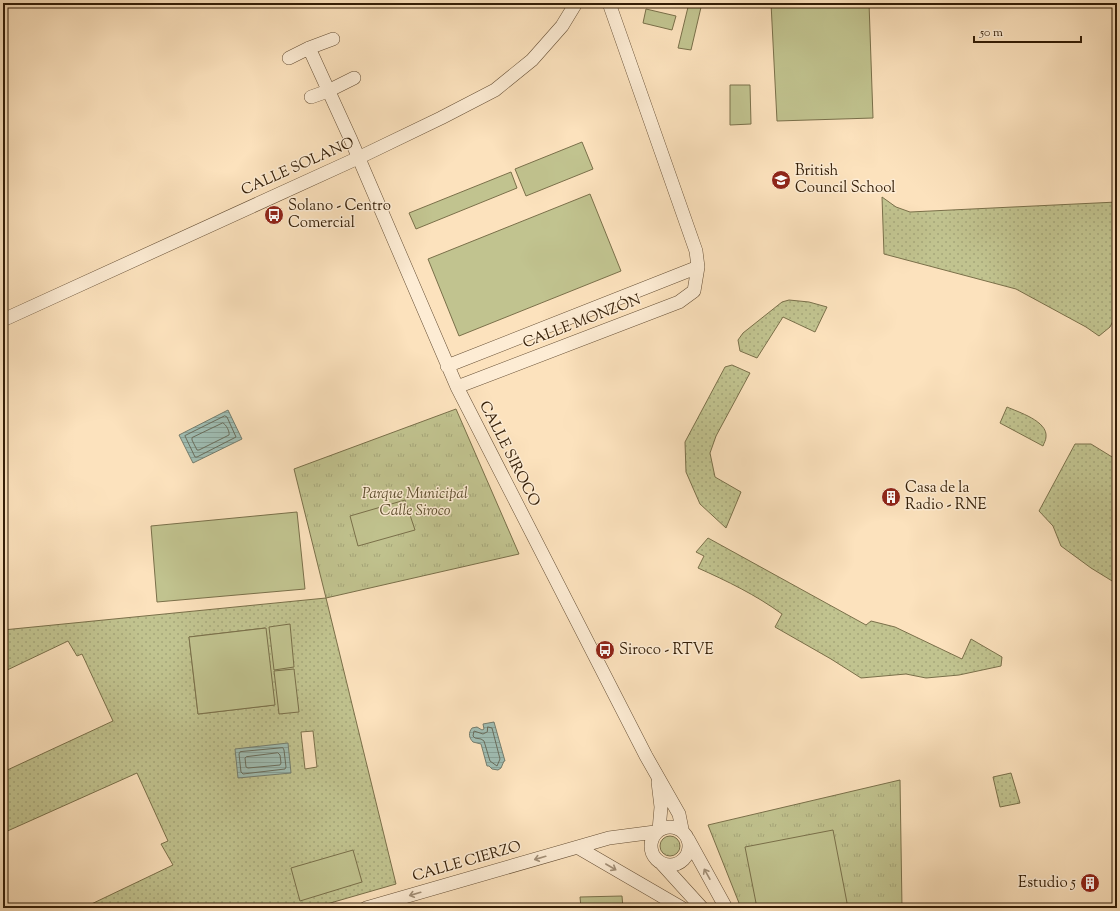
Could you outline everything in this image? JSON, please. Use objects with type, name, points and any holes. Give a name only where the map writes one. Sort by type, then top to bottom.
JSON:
[{"type":"street","name":"CALLE SOLANO","points":[[3,320],[358,158],[495,90],[532,60],[562,26],[576,3]]},
{"type":"street","name":"CALLE MONZÓN","points":[[457,387],[679,302],[694,291],[698,267],[696,251],[609,3]]},
{"type":"street","points":[[289,58],[333,38]]},
{"type":"street","name":"CALLE SIROCO","points":[[309,48],[351,140],[457,387],[656,774],[679,814],[685,834],[726,908]]},
{"type":"street","points":[[311,97],[328,91],[354,78]]},
{"type":"street","name":"CALLE MONZÓN","points":[[448,366],[698,267]]},
{"type":"street","name":"CALLE SIROCO","points":[[656,774],[661,807],[657,831]]},
{"type":"street","points":[[662,864],[668,865],[680,862],[688,852],[689,846],[685,834],[671,826],[664,827],[657,831],[652,837],[650,847],[654,857],[702,908]]},
{"type":"street","name":"CALLE CIERZO","points":[[366,908],[609,838],[657,831]]},
{"type":"street","points":[[577,847],[682,908]]},
{"type":"green space","points":[[689,3],[702,3],[691,50],[678,48]]},
{"type":"green space","points":[[771,3],[869,3],[873,118],[777,121]]},
{"type":"green space","points":[[646,9],[676,16],[672,30],[643,23]]},
{"type":"green space","points":[[730,85],[750,85],[751,124],[730,125]]},
{"type":"green space","points":[[582,142],[593,169],[526,196],[515,169]]},
{"type":"green space","points":[[511,172],[517,188],[416,229],[409,213]]},
{"type":"green space","points":[[590,194],[621,271],[459,336],[428,259]]},
{"type":"green space","points":[[882,197],[896,207],[910,212],[1117,202],[1117,313],[1110,327],[1099,336],[1086,327],[1016,289],[884,254]]},
{"type":"green space","points":[[789,300],[809,302],[827,307],[815,332],[783,317],[757,358],[740,351],[738,340],[743,333],[782,302]]},
{"type":"green space","points":[[732,365],[750,373],[716,436],[710,453],[715,477],[741,492],[726,528],[700,504],[686,472],[685,442],[725,367]]},
{"type":"green space","points":[[1007,407],[1025,414],[1042,426],[1046,437],[1043,446],[1000,423]]},
{"type":"green space","name":"Parque Municipal Calle Siroco","points":[[456,409],[519,554],[326,598],[294,469]]},
{"type":"green space","points":[[1075,444],[1091,444],[1117,460],[1117,584],[1091,568],[1061,546],[1053,526],[1039,511]]},
{"type":"green space","points":[[405,500],[415,530],[358,546],[350,516]]},
{"type":"green space","points":[[297,512],[305,589],[157,602],[151,526]]},
{"type":"green space","points":[[708,538],[866,625],[871,621],[895,627],[962,659],[971,639],[1002,657],[1001,666],[959,675],[926,678],[906,674],[861,678],[775,627],[782,614],[772,607],[741,589],[698,568],[704,556],[696,552]]},
{"type":"green space","points":[[326,598],[396,884],[313,908],[83,908],[173,865],[161,844],[168,841],[137,773],[3,833],[3,772],[113,721],[82,654],[77,656],[68,641],[3,672],[3,630]],"holes":[[[265,628],[274,705],[198,714],[189,637]],[[313,731],[317,767],[305,769],[301,732]]]},
{"type":"green space","points":[[290,624],[294,667],[274,670],[269,627]]},
{"type":"green space","points":[[266,628],[275,705],[198,714],[189,637]]},
{"type":"green space","points":[[294,669],[299,712],[279,714],[274,671]]},
{"type":"green space","points":[[1011,773],[1020,803],[1000,807],[993,777]]},
{"type":"green space","points":[[900,780],[902,908],[741,908],[708,825]]},
{"type":"green space","points":[[833,830],[848,908],[757,908],[745,847]]},
{"type":"green space","points":[[670,836],[677,839],[680,846],[677,853],[670,856],[663,853],[660,846],[663,839]]},
{"type":"green space","points":[[353,850],[362,882],[300,901],[291,868]]},
{"type":"green space","points":[[622,896],[623,908],[581,908],[580,897]]},
{"type":"water","points":[[228,410],[242,439],[193,463],[179,435]]},
{"type":"water","points":[[494,722],[505,761],[498,770],[487,766],[481,744],[473,742],[470,735],[472,728],[477,727],[482,730],[484,729],[483,724]]},
{"type":"water","points":[[288,743],[291,773],[238,778],[235,749]]},
{"type":"place","name":"British Council School","points":[[781,180]]},
{"type":"place","name":"Solano - Centro Comercial","points":[[274,215]]},
{"type":"place","name":"Casa de la Radio - RNE","points":[[891,497]]},
{"type":"place","name":"Siroco - RTVE","points":[[605,650]]},
{"type":"place","name":"Estudio 5","points":[[1090,883]]}]
